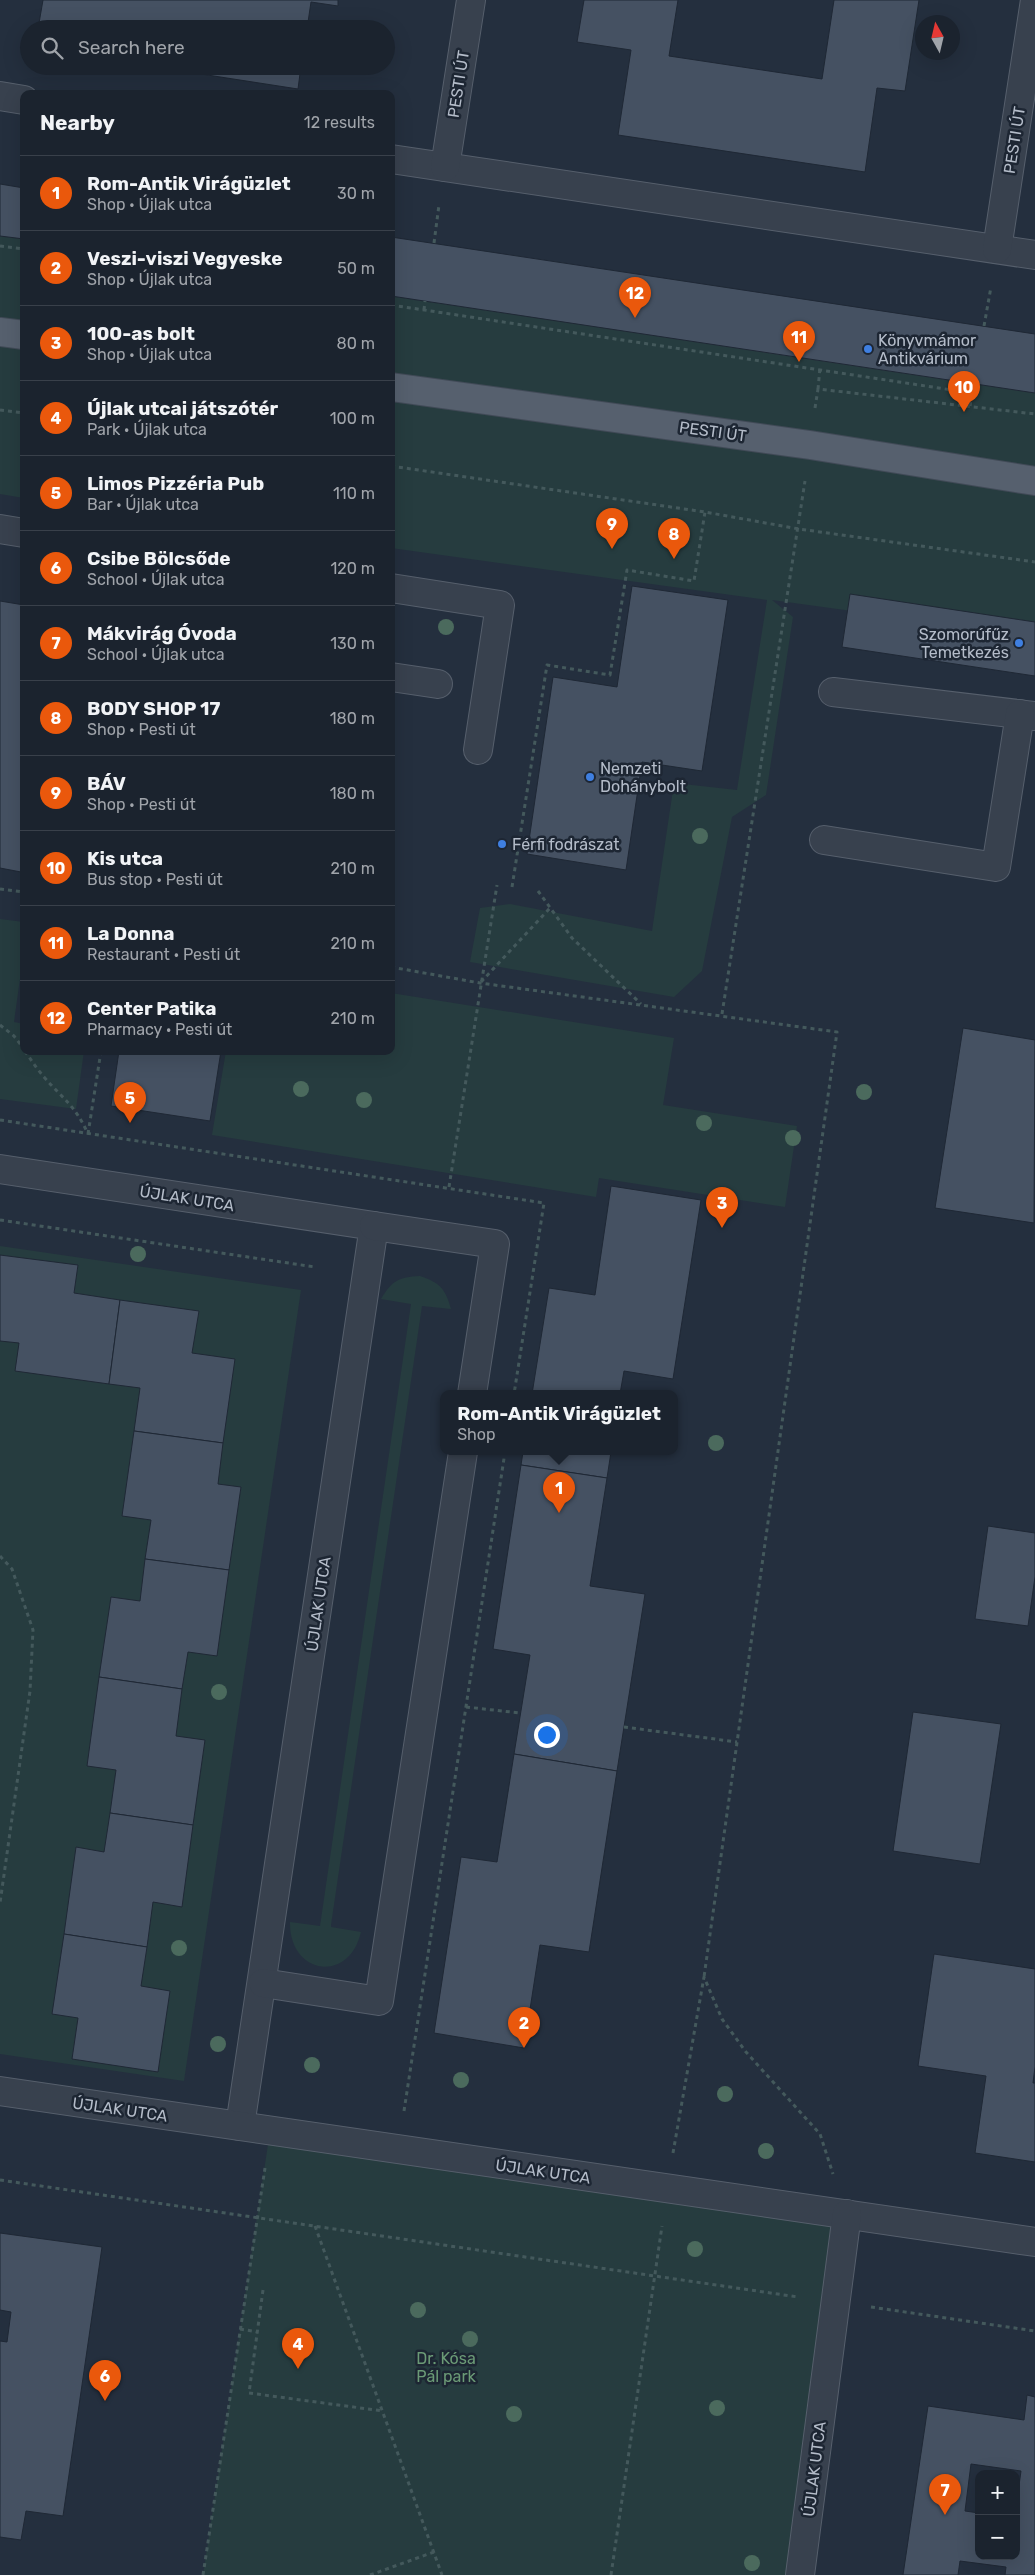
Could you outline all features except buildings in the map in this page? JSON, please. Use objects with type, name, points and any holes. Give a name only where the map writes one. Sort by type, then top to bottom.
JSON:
[{"type":"main road","points":[[0,332],[20,334]]},
{"type":"main road","name":"PESTI ÚT","points":[[395,388],[810,445],[1035,481]]},
{"type":"street","name":"PESTI ÚT","points":[[445,167],[471,0]]},
{"type":"street","name":"PESTI ÚT","points":[[997,249],[1035,0]]},
{"type":"street","points":[[0,96],[20,99]]},
{"type":"street","points":[[395,161],[1035,255]]},
{"type":"street","points":[[0,529],[20,532]]},
{"type":"street","points":[[395,589],[500,605],[478,750]]},
{"type":"street","points":[[395,678],[438,684]]},
{"type":"street","points":[[824,840],[996,867],[1028,715],[833,692]]},
{"type":"street","name":"ÚJLAK UTCA","points":[[0,1170],[495,1244],[473,1390]]},
{"type":"street","name":"ÚJLAK UTCA","points":[[240,2126],[263,1983],[374,1226]]},
{"type":"street","points":[[263,1983],[379,2001],[464,1455]]},
{"type":"street","name":"ÚJLAK UTCA","points":[[0,2091],[1035,2242]]},
{"type":"street","name":"ÚJLAK UTCA","points":[[800,2575],[846,2214]]},
{"type":"path","points":[[0,246],[20,248]]},
{"type":"path","points":[[424,310],[425,301]]},
{"type":"path","points":[[395,306],[820,368],[972,393]]},
{"type":"path","points":[[722,1014],[799,529],[820,368]]},
{"type":"path","points":[[970,406],[974,384]]},
{"type":"path","points":[[818,389],[1035,414]]},
{"type":"path","points":[[0,410],[20,412]]},
{"type":"path","points":[[395,467],[706,512],[799,529],[1035,562]]},
{"type":"path","points":[[512,887],[547,665],[610,675],[627,570],[694,581],[706,512]]},
{"type":"path","points":[[0,1120],[449,1187],[497,885]]},
{"type":"path","points":[[0,889],[20,892]]},
{"type":"path","points":[[538,891],[572,938],[641,1004]]},
{"type":"path","points":[[480,983],[550,908]]},
{"type":"path","points":[[395,968],[480,983],[722,1014],[837,1032],[704,1977],[667,2189],[656,2276],[611,2575]]},
{"type":"path","points":[[0,1025],[14,1036],[20,1044]]},
{"type":"path","points":[[28,1055],[44,1078],[67,1099],[80,1117],[88,1134]]},
{"type":"path","points":[[88,1134],[100,1055]]},
{"type":"path","points":[[0,1220],[315,1267]]},
{"type":"path","points":[[398,2149],[505,1455]]},
{"type":"path","points":[[0,1556],[12,1569],[33,1630],[30,1691],[0,1903]]},
{"type":"path","points":[[466,1707],[520,1713]]},
{"type":"path","points":[[624,1727],[737,1742]]},
{"type":"path","points":[[704,1977],[722,2019],[736,2039],[820,2134],[846,2214]]},
{"type":"path","points":[[203,2575],[270,2131]]},
{"type":"path","points":[[0,2180],[1035,2331]]},
{"type":"path","points":[[315,2226],[442,2575]]},
{"type":"path","points":[[263,2290],[249,2393],[383,2411]]},
{"type":"path","points":[[240,2329],[258,2332]]},
{"type":"path","points":[[370,2575],[434,2552]]},
{"type":"green space","points":[[0,235],[20,238],[20,497],[0,494]]},
{"type":"green space","points":[[395,295],[1035,393],[1035,636],[772,600],[793,617],[766,795],[732,817],[702,971],[674,997],[470,962],[480,908],[510,904],[652,931],[674,783],[737,790],[767,600],[395,549]]},
{"type":"green space","points":[[0,919],[20,922],[20,979],[14,1022],[20,1023],[20,1055],[83,1055],[76,1109],[0,1099]]},
{"type":"green space","points":[[395,994],[674,1038],[663,1105],[797,1126],[785,1207],[599,1178],[596,1197],[212,1135],[225,1055],[395,1055]]},
{"type":"green space","points":[[0,1246],[301,1290],[184,2081],[0,2054]]},
{"type":"green space","points":[[420,1276],[441,1287],[451,1309],[422,1306],[331,1925],[331,1927],[361,1932],[354,1949],[345,1960],[333,1966],[321,1966],[309,1962],[299,1953],[292,1940],[290,1922],[320,1926],[411,1304],[381,1299],[396,1281],[406,1277]]},
{"type":"green space","name":"Dr. Kósa Pál park","points":[[270,2131],[847,2214],[800,2575],[203,2575]]},
{"type":"place","name":"Center Patika","points":[[635,318]]},
{"type":"place","name":"Könyvmámor Antikvárium","points":[[868,349]]},
{"type":"place","name":"La Donna","points":[[799,362]]},
{"type":"place","name":"Kis utca","points":[[964,412]]},
{"type":"place","name":"BÁV","points":[[612,549]]},
{"type":"place","name":"BODY SHOP 17","points":[[674,559]]},
{"type":"place","name":"Szomorúfűz Temetkezés","points":[[1019,643]]},
{"type":"place","name":"Nemzeti Dohánybolt","points":[[590,777]]},
{"type":"place","name":"Férfi fodrászat","points":[[502,844]]},
{"type":"place","name":"Limos Pizzéria Pub","points":[[130,1123]]},
{"type":"place","name":"100-as bolt","points":[[722,1228]]},
{"type":"place","name":"Rom-Antik Virágüzlet","points":[[559,1513]]},
{"type":"place","name":"Veszi-viszi Vegyeske","points":[[524,2048]]},
{"type":"place","name":"Újlak utcai játszótér","points":[[298,2369]]},
{"type":"place","name":"Csibe Bölcsőde","points":[[105,2401]]},
{"type":"place","name":"Mákvirág Óvoda","points":[[945,2515]]}]
